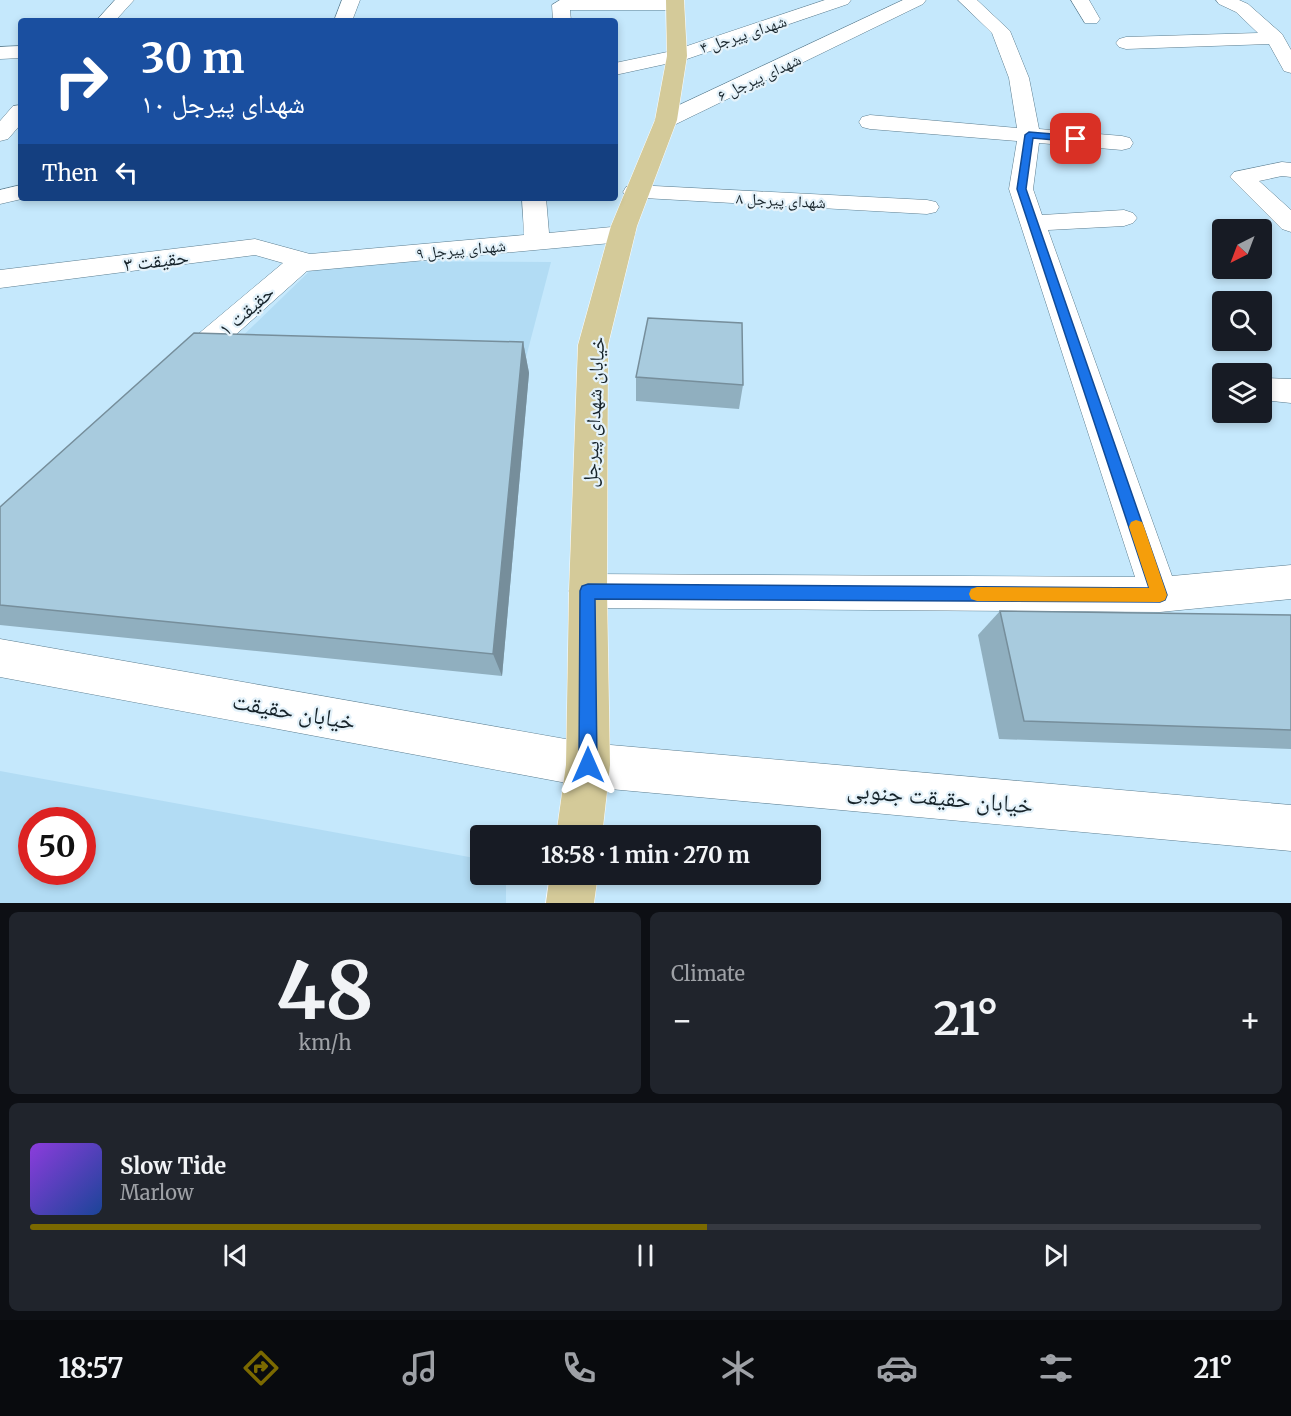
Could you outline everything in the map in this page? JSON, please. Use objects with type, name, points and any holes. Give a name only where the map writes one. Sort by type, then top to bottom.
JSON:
[{"type":"main road","name":"خیابان شهدای پیرجل","points":[[580,825],[588,765],[592,345],[635,192],[666,120],[677,56],[675,2]]},
{"type":"main road","points":[[570,903],[572,885]]},
{"type":"street","points":[[108,18],[125,0]]},
{"type":"street","points":[[344,18],[351,0]]},
{"type":"street","name":"شهدای پیرجل ۴","points":[[618,68],[677,56],[842,0]]},
{"type":"street","name":"شهدای پیرجل ۶","points":[[666,120],[917,0]]},
{"type":"street","points":[[967,0],[1001,32],[1019,78],[1029,135],[1022,189],[1160,595]]},
{"type":"street","points":[[1080,0],[1091,19]]},
{"type":"street","points":[[1225,0],[1242,8],[1275,38],[1291,67]]},
{"type":"street","points":[[562,18],[561,5],[675,2]]},
{"type":"street","points":[[1126,43],[1275,38]]},
{"type":"street","points":[[0,53],[18,52]]},
{"type":"street","points":[[0,135],[18,114]]},
{"type":"street","points":[[870,122],[1122,143]]},
{"type":"street","points":[[0,135],[18,135]]},
{"type":"street","points":[[1291,170],[1282,169],[1242,177],[1291,224]]},
{"type":"street","name":"شهدای پیرجل ۸","points":[[635,192],[927,207]]},
{"type":"street","points":[[0,197],[18,193]]},
{"type":"street","points":[[534,201],[537,242]]},
{"type":"street","points":[[1033,223],[1124,218]]},
{"type":"street","name":"شهدای پیرجل ۹","points":[[305,262],[622,234]]},
{"type":"street","name":"حقیقت ۳","points":[[0,279],[255,248],[305,262]]},
{"type":"street","name":"حقیقت ۱","points":[[159,385],[305,262]]},
{"type":"street","points":[[588,591],[1160,595],[1291,582]]},
{"type":"street","name":"خیابان حقیقت","points":[[4,665],[588,765]]},
{"type":"street","name":"خیابان حقیقت جنوبی","points":[[588,765],[1291,828]]},
{"type":"shaded area","points":[[320,261],[551,262],[524,365],[226,352]]},
{"type":"shaded area","points":[[0,771],[470,857],[470,885],[506,885],[506,903],[0,903]]},
{"type":"building","points":[[648,318],[742,323],[743,385],[636,377]]},
{"type":"building","points":[[194,333],[523,342],[493,654],[0,605],[0,507]]},
{"type":"building","points":[[1000,611],[1291,615],[1291,730],[1024,721]]},
{"type":"slow traffic","points":[[977,594],[1160,595],[1136,527]]},
{"type":"route","points":[[588,765],[588,591],[1160,595],[1022,189],[1029,135],[1076,139]]}]
